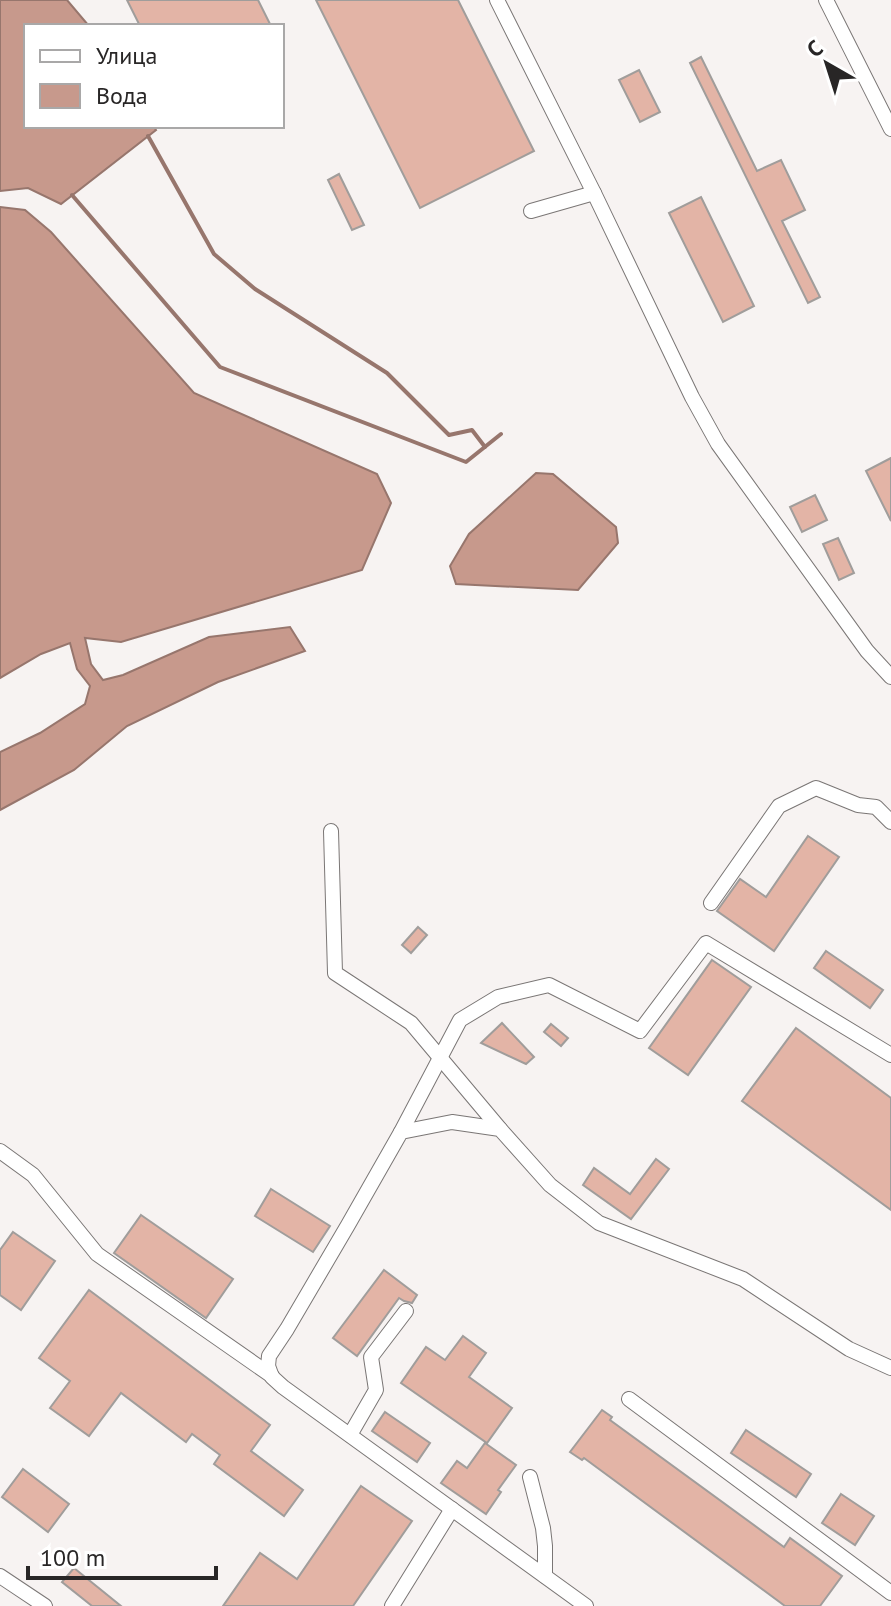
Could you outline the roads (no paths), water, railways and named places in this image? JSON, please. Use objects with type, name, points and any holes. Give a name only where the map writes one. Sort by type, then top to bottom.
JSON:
[{"type":"lane","points":[[497,0],[718,444],[867,651],[891,677]]},
{"type":"lane","points":[[826,0],[891,129]]},
{"type":"lane","points":[[531,211],[594,193]]},
{"type":"lane","points":[[711,903],[779,806],[816,788],[858,805],[876,807],[891,822]]},
{"type":"lane","points":[[331,831],[335,973],[411,1023],[550,1185],[599,1223],[743,1279],[849,1349],[891,1368]]},
{"type":"lane","points":[[272,1377],[268,1366],[269,1356],[341,1238],[460,1020],[498,997],[549,985],[640,1031],[706,943],[891,1055]]},
{"type":"lane","points":[[401,1132],[452,1122],[500,1129]]},
{"type":"lane","points":[[0,1151],[33,1175],[97,1254],[272,1377],[586,1606]]},
{"type":"lane","points":[[350,1435],[376,1390],[371,1357],[406,1311]]},
{"type":"lane","points":[[629,1399],[891,1593]]},
{"type":"lane","points":[[530,1477],[543,1528],[545,1576]]},
{"type":"lane","points":[[392,1606],[452,1509]]},
{"type":"lane","points":[[0,1576],[45,1606]]},
{"type":"water","points":[[0,0],[67,0],[87,24],[24,24],[24,128],[156,130],[61,204],[28,188],[0,191]]},
{"type":"water","points":[[0,207],[25,210],[51,232],[194,393],[377,474],[391,503],[362,570],[121,642],[85,638],[91,664],[103,680],[123,675],[209,637],[290,627],[305,651],[218,682],[127,726],[74,770],[0,810],[0,752],[40,733],[85,704],[90,686],[77,669],[70,643],[41,654],[0,678]]},
{"type":"water","points":[[536,473],[553,474],[616,527],[618,543],[578,590],[456,584],[450,566],[469,534]]},
{"type":"waterway","points":[[148,136],[214,254],[255,289],[387,373],[449,435],[472,430],[485,447]]},
{"type":"waterway","points":[[72,195],[220,367],[466,462],[501,434]]}]
